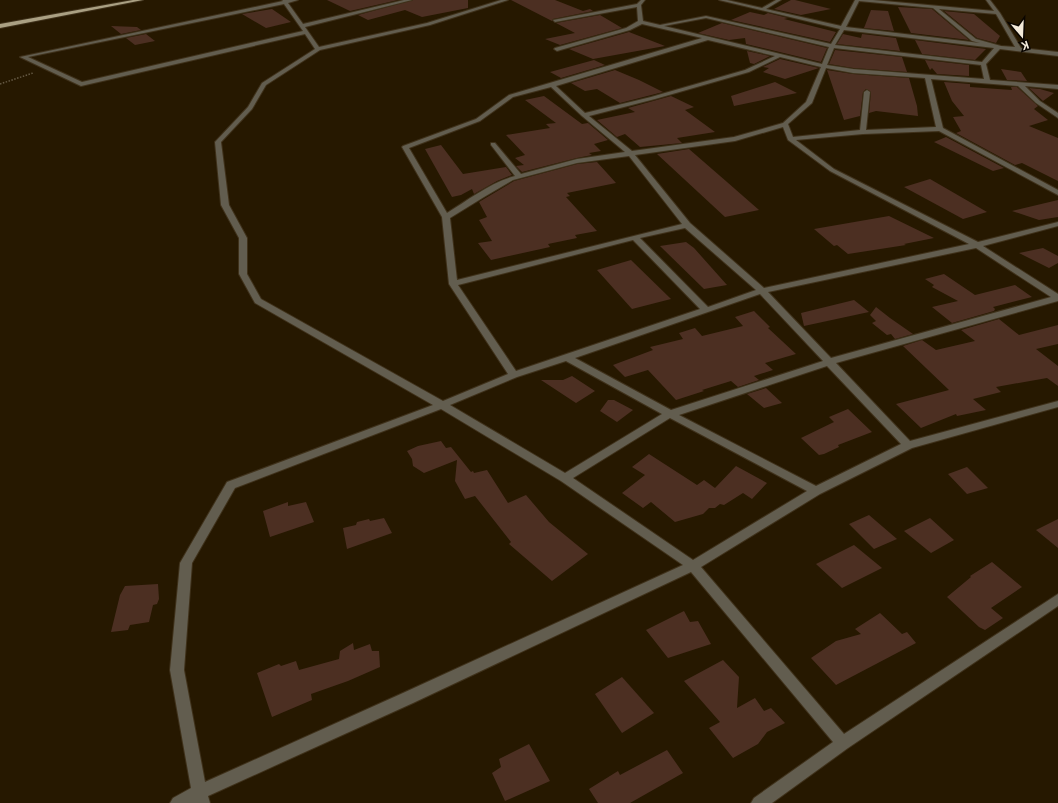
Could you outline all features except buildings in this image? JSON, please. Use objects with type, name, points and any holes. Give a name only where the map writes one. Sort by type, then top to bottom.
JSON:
[{"type":"main road","points":[[0,26],[141,0]]},
{"type":"street","points":[[296,0],[23,57],[81,84],[307,32]]},
{"type":"street","points":[[302,26],[410,0]]},
{"type":"street","points":[[506,0],[428,24],[318,49],[264,84],[250,108],[218,142],[225,205],[243,238],[243,274],[258,301],[442,405],[565,478],[693,566],[843,743]]},
{"type":"street","points":[[555,21],[638,5],[643,0]]},
{"type":"street","points":[[721,0],[843,28],[1058,54]]},
{"type":"street","points":[[763,9],[779,0]]},
{"type":"street","points":[[446,217],[481,195],[511,180],[577,161],[735,138],[785,124],[809,103],[832,46],[857,0],[998,13]]},
{"type":"street","points":[[916,6],[920,0]]},
{"type":"street","points":[[988,0],[998,13],[1019,49]]},
{"type":"street","points":[[286,1],[318,49]]},
{"type":"street","points":[[638,5],[641,22]]},
{"type":"street","points":[[935,8],[974,40],[999,46]]},
{"type":"street","points":[[657,26],[706,17],[832,46],[983,64]]},
{"type":"street","points":[[558,50],[628,29],[641,22],[825,66],[928,77],[1058,87]]},
{"type":"street","points":[[514,375],[453,284],[446,217],[405,147],[478,120],[511,96],[708,38]]},
{"type":"street","points":[[983,64],[999,46]]},
{"type":"street","points":[[584,115],[653,98],[747,71],[780,55]]},
{"type":"street","points":[[983,64],[987,82]]},
{"type":"street","points":[[928,77],[940,129]]},
{"type":"street","points":[[1020,84],[1038,102],[1058,116]]},
{"type":"street","points":[[552,85],[584,115],[631,154],[686,225],[762,291],[908,445]]},
{"type":"street","points":[[863,132],[867,92]]},
{"type":"street","points":[[785,124],[790,139],[832,170],[977,245],[1058,298]]},
{"type":"street","points":[[790,139],[863,132],[940,129],[1058,193]]},
{"type":"street","points":[[493,144],[520,177]]},
{"type":"street","points":[[200,798],[177,670],[186,563],[231,485],[442,405],[514,375],[762,291],[977,245],[1058,224]]},
{"type":"street","points":[[453,284],[686,225]]},
{"type":"street","points":[[635,237],[706,310]]},
{"type":"street","points":[[565,478],[670,414],[829,362],[1058,298]]},
{"type":"street","points":[[567,357],[670,414],[816,491]]},
{"type":"street","points":[[178,803],[200,798],[400,701],[693,566],[816,491],[908,445],[1058,404]]},
{"type":"street","points":[[759,803],[843,743],[1058,599]]},
{"type":"path","points":[[0,84],[19,79],[47,68]]}]
